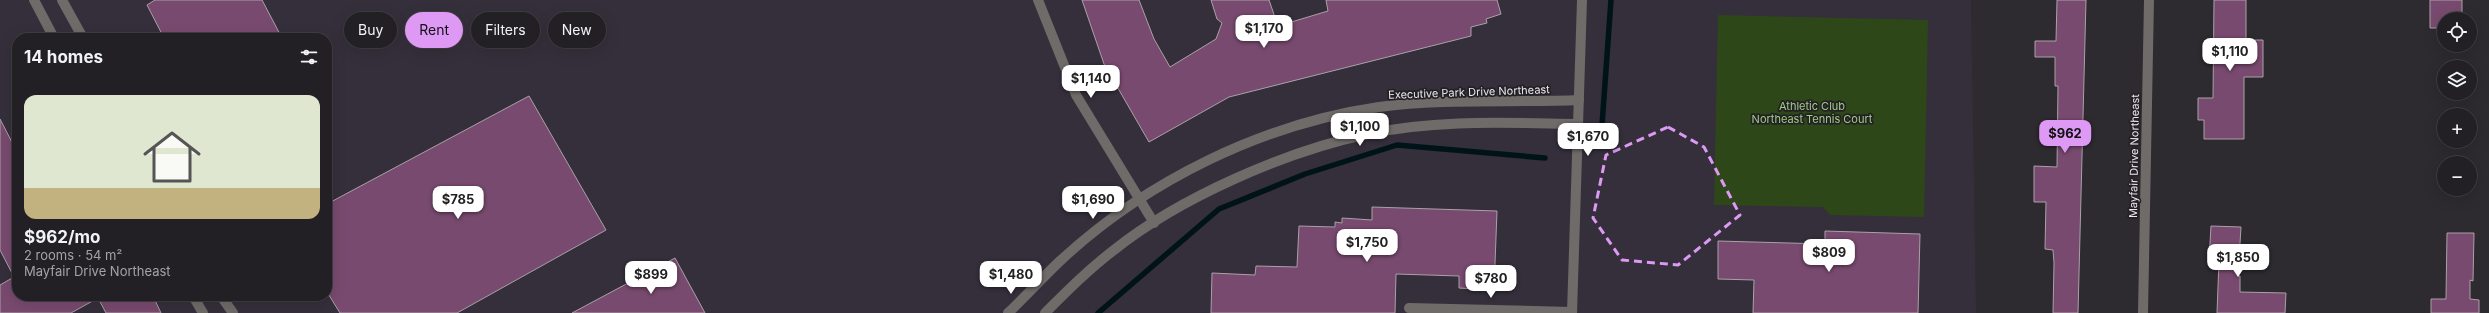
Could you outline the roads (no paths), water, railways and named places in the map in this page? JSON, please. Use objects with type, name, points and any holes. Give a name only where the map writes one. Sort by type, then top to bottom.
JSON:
[{"type":"street","points":[[34,0],[51,33]]},
{"type":"street","points":[[62,0],[80,33]]},
{"type":"street","points":[[1038,0],[1076,95],[1154,223]]},
{"type":"street","points":[[1409,308],[1513,312],[1572,312],[1582,0]]},
{"type":"street","name":"Mayfair Drive Northeast","points":[[2143,313],[2149,0]]},
{"type":"street","name":"Executive Park Drive Northeast","points":[[1008,313],[1060,260],[1114,217],[1140,201],[1176,175],[1234,147],[1306,122],[1379,107],[1453,102],[1579,100]]},
{"type":"street","points":[[1045,313],[1114,249],[1189,201],[1245,175],[1315,148],[1368,134],[1450,123],[1578,124]]},
{"type":"street","points":[[197,301],[203,313]]},
{"type":"street","points":[[225,301],[233,313]]},
{"type":"waterway","points":[[1603,139],[1601,139],[1611,0]]},
{"type":"waterway","points":[[1098,313],[1219,209],[1305,174],[1397,145],[1545,158]]},
{"type":"park label","name":"Athletic Club Northeast Tennis Court","points":[[1812,112]]}]
